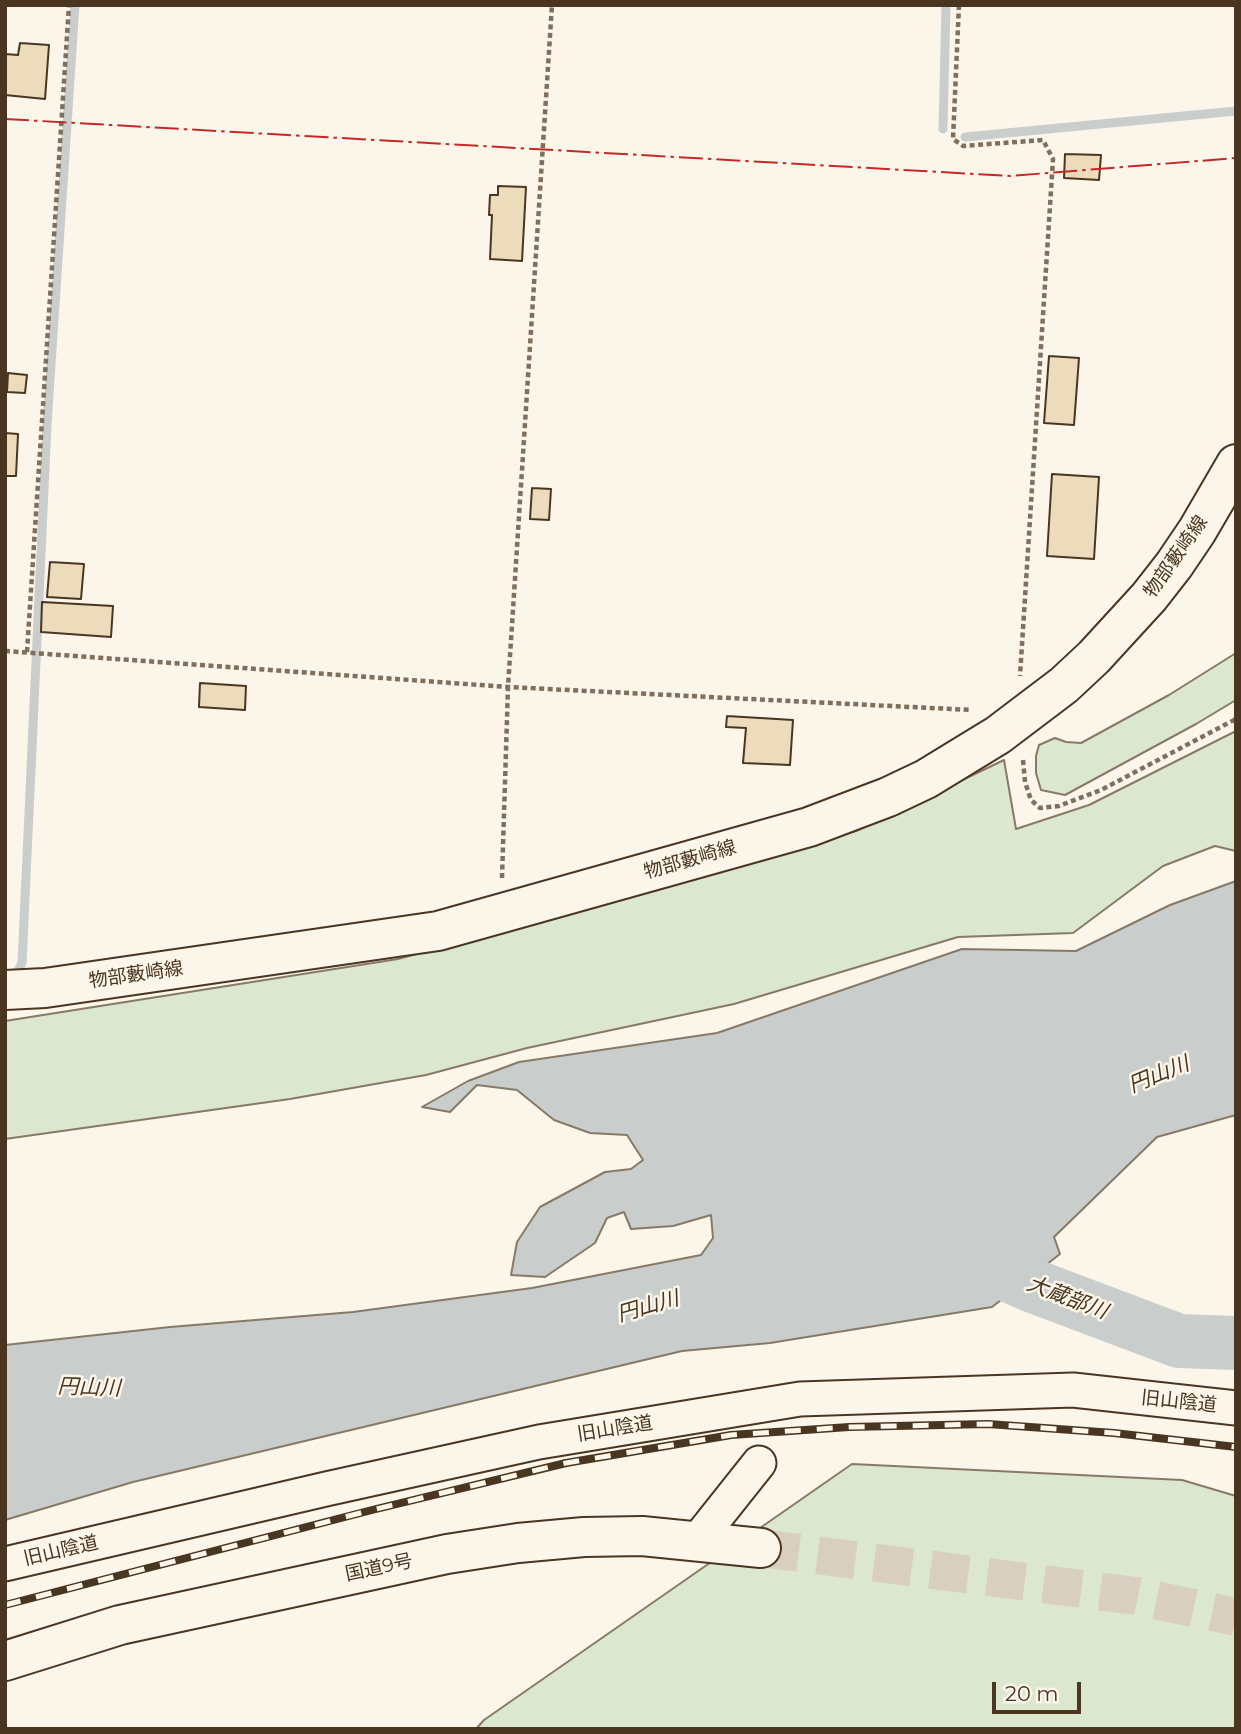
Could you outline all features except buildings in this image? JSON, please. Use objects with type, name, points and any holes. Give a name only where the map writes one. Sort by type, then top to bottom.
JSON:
[{"type":"main road","name":"物部藪崎線","points":[[5,990],[45,988],[424,933],[501,914],[809,827],[848,813],[935,774],[998,735],[1094,657],[1149,597],[1197,531],[1236,464]]},
{"type":"main road","name":"国道9号","points":[[5,1661],[120,1625],[447,1554],[518,1543],[584,1537],[642,1536],[761,1548]]},
{"type":"street","name":"旧山陰道","points":[[5,1564],[525,1444],[800,1399],[1073,1390],[1236,1408]]},
{"type":"street","points":[[697,1541],[759,1463]]},
{"type":"path","points":[[27,652],[69,5]]},
{"type":"path","points":[[501,914],[508,687],[552,5]]},
{"type":"path","points":[[959,5],[953,139],[963,146],[1043,140],[1053,159],[1019,698],[1032,710],[1022,748],[1025,782],[1031,800],[1040,808],[1059,806],[1101,790],[1236,719]]},
{"type":"path","points":[[5,651],[508,687],[969,711],[981,708]]},
{"type":"green space","points":[[1236,653],[1236,700],[1065,795],[1041,790],[1036,773],[1039,745],[1055,738],[1081,743],[1169,695]]},
{"type":"green space","points":[[1236,731],[1236,851],[1215,846],[1163,866],[1073,933],[958,937],[734,1004],[527,1048],[426,1075],[290,1099],[5,1139],[5,1021],[398,959],[691,880],[856,831],[1004,760],[1016,829],[1089,805]]},
{"type":"green space","points":[[852,1464],[1182,1480],[1236,1496],[1236,1729],[476,1729],[484,1720]]},
{"type":"water","name":"円山川","points":[[1236,881],[1236,1115],[1157,1137],[1054,1237],[1060,1254],[992,1307],[770,1343],[682,1351],[133,1482],[5,1520],[5,1345],[170,1327],[353,1312],[532,1288],[701,1255],[713,1238],[711,1215],[673,1226],[631,1229],[624,1212],[607,1218],[595,1243],[545,1277],[511,1275],[517,1242],[540,1207],[605,1172],[631,1169],[643,1160],[627,1135],[590,1133],[554,1120],[517,1090],[477,1085],[450,1112],[422,1107],[468,1081],[519,1062],[717,1033],[962,949],[1076,951],[1170,905]]},
{"type":"waterway","points":[[13,980],[22,963],[47,425],[75,5]]},
{"type":"waterway","points":[[943,129],[946,5]]},
{"type":"waterway","points":[[965,137],[1236,111]]},
{"type":"waterway","name":"大蔵部川","points":[[957,1252],[1028,1284],[1179,1341],[1236,1343]]},
{"type":"tunnel","points":[[761,1548],[1136,1596],[1236,1617]]},
{"type":"railway","points":[[5,1605],[566,1463],[731,1435],[849,1427],[988,1424],[1114,1433],[1236,1447]]},
{"type":"power","points":[[5,119],[1010,176],[1236,158]]}]
